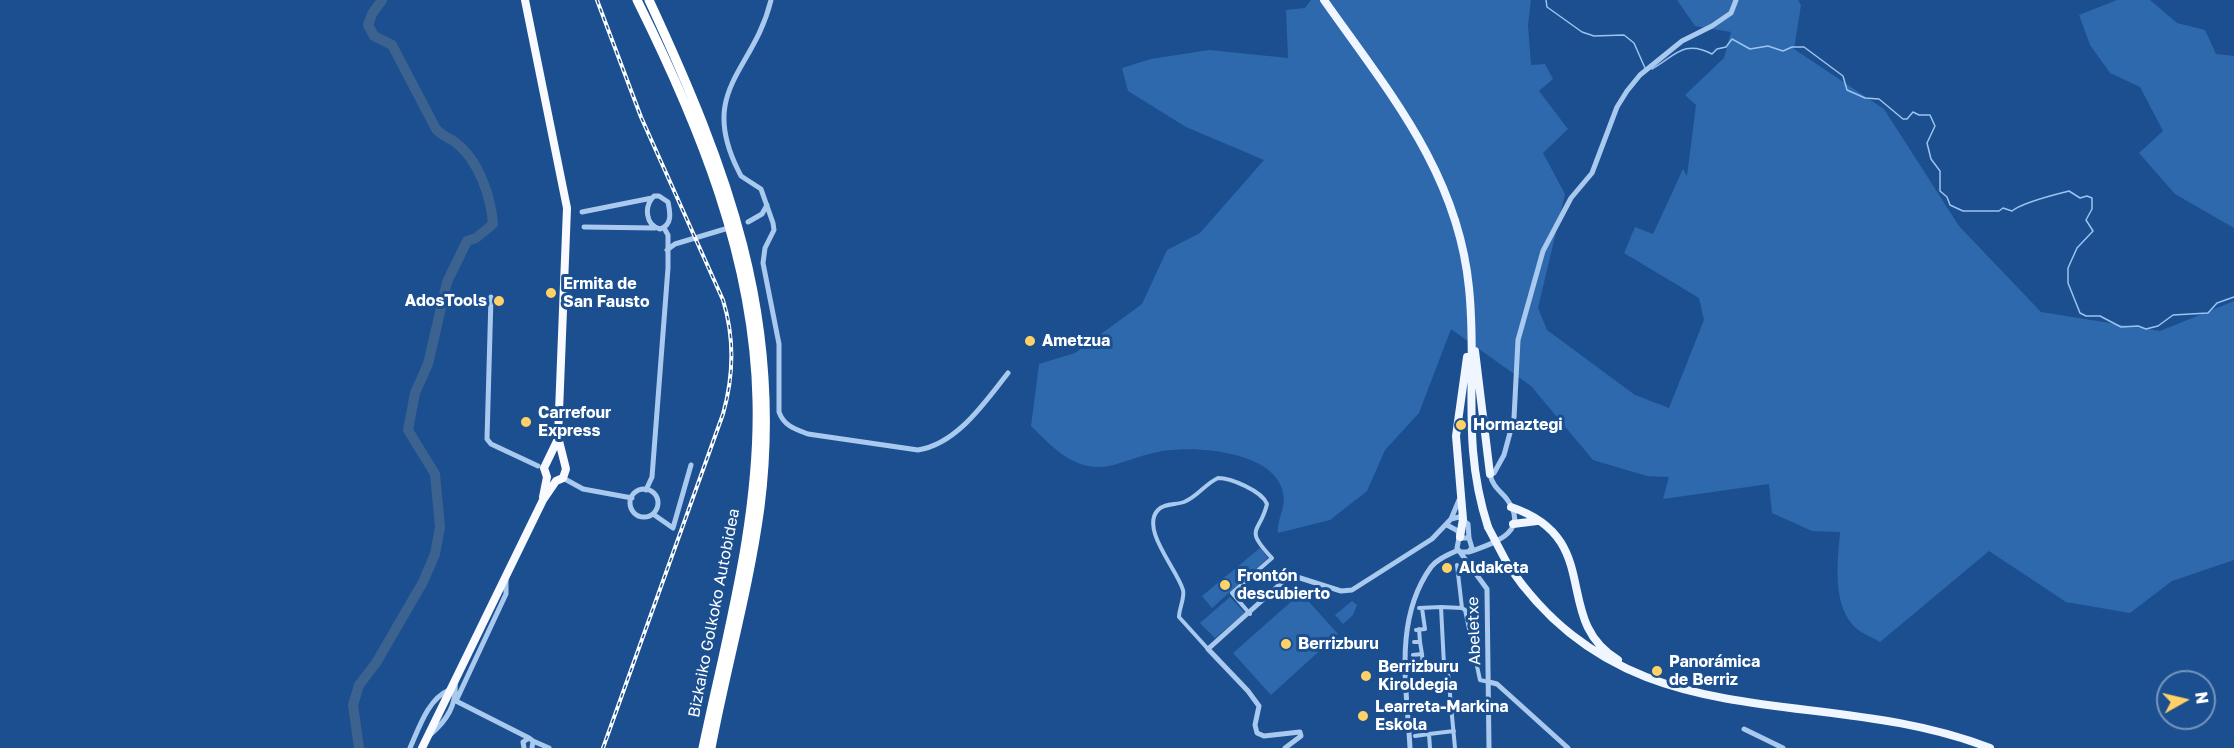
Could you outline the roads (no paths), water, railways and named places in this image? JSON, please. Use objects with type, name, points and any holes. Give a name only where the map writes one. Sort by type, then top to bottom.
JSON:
[{"type":"highway","points":[[426,744],[543,500],[566,470],[562,462],[558,437],[567,207],[525,0]]},
{"type":"highway","name":"Bizkaiko Golkoko Autobidea","points":[[637,0],[671,71],[722,200],[736,248],[754,350],[757,401],[751,504],[732,615],[703,748]]},
{"type":"highway","name":"Bizkaiko Golkoko Autobidea","points":[[649,0],[698,108],[730,194],[749,265],[762,347],[766,399],[760,504],[753,555],[711,748]]},
{"type":"highway","points":[[543,500],[547,477],[544,468],[558,437]]},
{"type":"highway","points":[[548,462],[558,459],[562,462]]},
{"type":"highway","points":[[547,477],[559,479]]},
{"type":"main road","points":[[1324,0],[1410,123],[1438,173],[1461,238],[1469,289],[1472,461],[1476,487],[1488,527],[1508,565],[1535,603],[1566,631],[1592,650],[1639,674],[1718,699],[1898,724],[1990,748]]},
{"type":"main road","points":[[1471,323],[1490,474]]},
{"type":"main road","points":[[1459,538],[1463,519],[1456,436],[1463,371],[1471,344]]},
{"type":"main road","points":[[1511,507],[1533,517],[1553,531],[1568,552],[1577,593],[1591,636],[1605,651],[1639,674]]},
{"type":"main road","points":[[1513,524],[1537,521]]},
{"type":"street","points":[[771,0],[727,95],[722,113],[726,138],[738,171],[741,176],[761,189],[774,223],[774,230],[765,248],[763,263],[779,344],[779,411],[782,420],[791,427],[808,434],[918,450],[932,448],[970,421],[1008,373]]},
{"type":"street","points":[[1410,748],[1404,681],[1409,615],[1413,602],[1431,566],[1443,557],[1469,552],[1504,539],[1513,524],[1511,507],[1491,481],[1490,474],[1494,473],[1504,455],[1514,418],[1518,340],[1543,252],[1571,198],[1592,173],[1617,107],[1640,75],[1682,41],[1712,26],[1731,13],[1736,0]]},
{"type":"street","points":[[582,212],[659,196],[668,202],[670,213],[664,228],[668,236],[668,250],[652,477],[646,490]]},
{"type":"street","points":[[652,198],[647,214],[656,228]]},
{"type":"street","points":[[748,222],[762,214],[767,204]]},
{"type":"street","points":[[762,214],[774,223]]},
{"type":"street","points":[[584,227],[664,228]]},
{"type":"street","points":[[668,250],[724,229]]},
{"type":"street","points":[[668,236],[682,243]]},
{"type":"street","points":[[491,297],[487,440],[537,466]]},
{"type":"street","points":[[653,514],[673,528],[691,465]]},
{"type":"street","points":[[1250,614],[1232,594],[1272,558],[1257,542],[1255,530],[1267,504],[1265,498],[1239,483],[1218,477],[1185,502],[1165,506],[1157,511],[1152,522],[1156,539],[1183,590],[1179,617],[1248,691],[1259,706],[1255,725],[1257,733],[1264,736],[1300,732],[1301,736],[1285,748]]},
{"type":"street","points":[[559,479],[583,489],[632,498]]},
{"type":"street","points":[[646,490],[657,497],[658,506],[653,514],[645,517],[636,514],[631,507],[632,498],[638,491],[646,490]]},
{"type":"street","points":[[1298,576],[1341,591],[1352,590],[1432,538],[1447,525],[1460,499]]},
{"type":"street","points":[[1451,519],[1463,519],[1470,530],[1473,546],[1469,552]]},
{"type":"street","points":[[1447,525],[1458,531],[1459,538],[1456,543],[1460,553]]},
{"type":"street","points":[[1459,538],[1470,538],[1488,545]]},
{"type":"street","name":"Abeletxe","points":[[1460,553],[1487,589],[1489,748]]},
{"type":"street","points":[[1457,565],[1462,608],[1465,610],[1479,680],[1489,682]]},
{"type":"street","points":[[426,744],[456,701],[506,594],[506,576]]},
{"type":"street","points":[[1208,649],[1250,614],[1287,578]]},
{"type":"street","points":[[1441,607],[1444,665],[1448,674],[1455,748]]},
{"type":"street","points":[[1423,667],[1418,630],[1425,629],[1421,608],[1462,608]]},
{"type":"street","points":[[1414,642],[1420,642]]},
{"type":"street","points":[[1413,655],[1422,654]]},
{"type":"street","points":[[1412,668],[1444,665]]},
{"type":"street","name":"Abeletxe","points":[[1489,682],[1497,684],[1568,748]]},
{"type":"street","points":[[410,748],[430,707],[453,685],[456,701]]},
{"type":"street","points":[[456,701],[517,732],[532,743],[549,748]]},
{"type":"street","points":[[1744,729],[1783,748]]},
{"type":"street","points":[[1415,736],[1454,731]]},
{"type":"street","points":[[517,732],[523,745],[532,743]]},
{"type":"street","points":[[1429,734],[1430,748]]},
{"type":"waterway","points":[[359,748],[353,705],[359,685],[376,663],[423,582],[435,554],[440,527],[435,474],[408,430],[415,393],[428,364],[447,282],[467,241],[476,238],[493,224],[490,202],[471,159],[455,142],[436,129],[392,45],[374,36],[368,25],[372,14],[382,0]]},
{"type":"waterway","points":[[1546,0],[1547,7],[1582,32],[1594,36],[1624,35],[1634,43],[1645,68]]},
{"type":"waterway","points":[[1652,69],[1680,51],[1694,48],[1712,54],[1717,49],[1726,47],[1732,39],[1750,49],[1768,46],[1783,51],[1792,47],[1804,47],[1843,76],[1847,90],[1865,98],[1879,99],[1903,119],[1907,119],[1913,112],[1919,115],[1930,115],[1935,126],[1927,143],[1931,159],[1940,171],[1940,191],[1947,197],[1950,205],[1963,211],[1999,211],[2003,208],[2012,211],[2031,202],[2069,191],[2080,198],[2087,196],[2092,198],[2092,209],[2086,220],[2093,231],[2077,248],[2068,268],[2068,283],[2080,313],[2086,316],[2100,316],[2121,327],[2138,326],[2146,329],[2158,326],[2173,315],[2208,313],[2217,303],[2234,297]]},
{"type":"railway","points":[[597,0],[641,117],[723,300],[730,329],[732,357],[723,414],[603,748]]},
{"type":"place","name":"Ermita de San Fausto","points":[[551,293]]},
{"type":"place","name":"AdosTools","points":[[499,301]]},
{"type":"place","name":"Ametzua","points":[[1030,341]]},
{"type":"place","name":"Carrefour Express","points":[[526,422]]},
{"type":"place","name":"Hormaztegi","points":[[1461,425]]},
{"type":"place","name":"Aldaketa","points":[[1447,568]]},
{"type":"place","name":"Frontón descubierto","points":[[1225,585]]},
{"type":"place","name":"Berrizburu","points":[[1286,644]]},
{"type":"place","name":"Panorámica de Berriz","points":[[1657,671]]},
{"type":"place","name":"Berrizburu Kiroldegia","points":[[1366,676]]},
{"type":"place","name":"Learreta-Markina Eskola","points":[[1363,716]]}]
